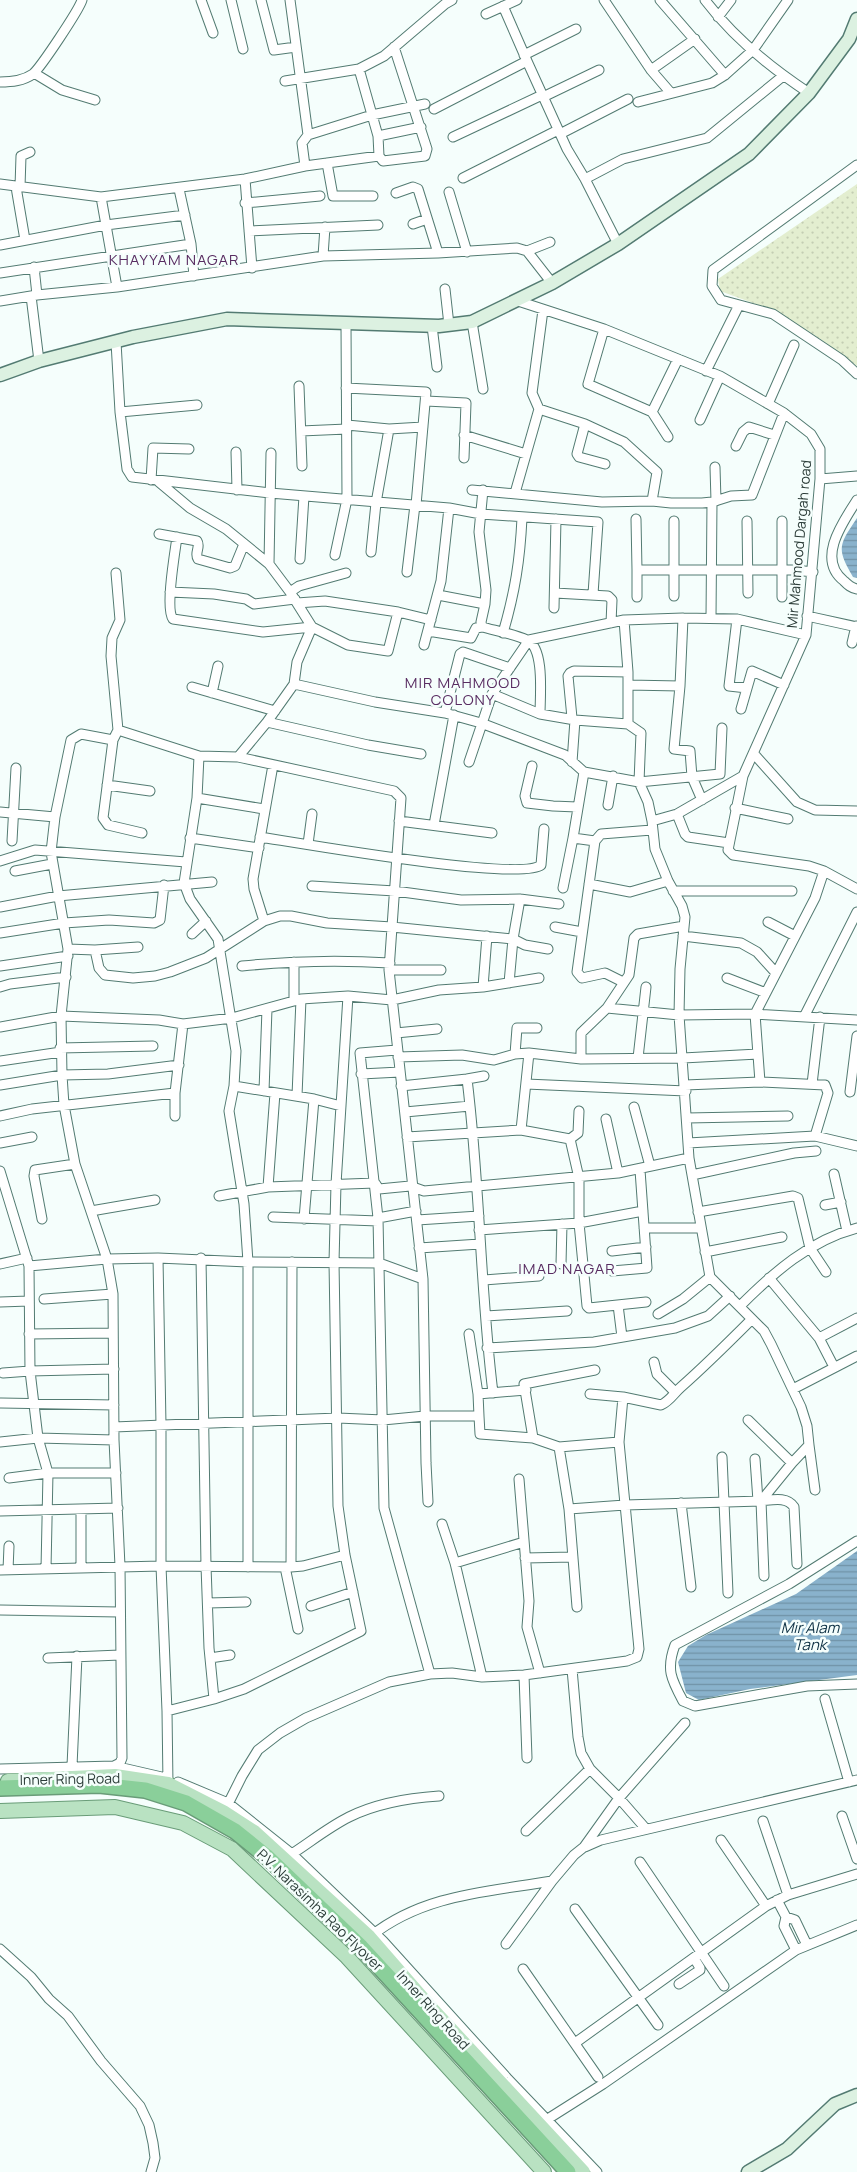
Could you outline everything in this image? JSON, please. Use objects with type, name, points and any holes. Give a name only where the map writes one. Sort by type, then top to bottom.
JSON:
[{"type":"highway","name":"P.V. Narasimha Rao Flyover","points":[[0,1788],[73,1785],[124,1787],[145,1790],[186,1803],[235,1831],[266,1856],[360,1947],[568,2172]]},
{"type":"highway","name":"P.V. Narasimha Rao Flyover","points":[[0,1798],[82,1794],[122,1797],[164,1805],[215,1829],[264,1869],[354,1954],[554,2172]]},
{"type":"main road","points":[[0,375],[40,361],[133,337],[227,319],[432,326],[472,322],[552,283],[618,244],[749,154],[809,93],[849,39],[857,19]]},
{"type":"main road","name":"Inner Ring Road","points":[[0,1781],[115,1776],[168,1781],[226,1808],[287,1857],[372,1935],[542,2123],[583,2172]]},
{"type":"main road","name":"Inner Ring Road","points":[[0,1811],[115,1807],[184,1823],[232,1849],[347,1957],[544,2172]]},
{"type":"main road","points":[[748,2172],[787,2149],[835,2104],[857,2095]]},
{"type":"street","points":[[0,82],[16,81],[34,73],[77,13],[82,0]]},
{"type":"street","points":[[201,0],[213,33]]},
{"type":"street","points":[[231,0],[243,49]]},
{"type":"street","points":[[261,0],[274,50],[296,46]]},
{"type":"street","points":[[290,0],[308,134]]},
{"type":"street","points":[[486,14],[516,0]]},
{"type":"street","points":[[604,0],[651,70],[670,92]]},
{"type":"street","points":[[660,0],[725,76]]},
{"type":"street","points":[[705,0],[718,17],[753,50],[783,76],[809,93]]},
{"type":"street","points":[[718,17],[731,0]]},
{"type":"street","points":[[638,102],[670,92],[712,83],[725,76],[753,50],[788,0]]},
{"type":"street","points":[[285,81],[359,70],[384,56],[447,1]]},
{"type":"street","points":[[503,6],[559,132],[618,244]]},
{"type":"street","points":[[434,109],[576,29]]},
{"type":"street","points":[[651,70],[695,39]]},
{"type":"street","points":[[359,70],[378,136],[379,156],[383,161],[424,156],[427,149],[421,127],[394,47]]},
{"type":"street","points":[[453,137],[599,70]]},
{"type":"street","points":[[34,73],[62,90],[95,100]]},
{"type":"street","points":[[585,180],[622,159],[708,138],[783,76]]},
{"type":"street","points":[[463,178],[628,99]]},
{"type":"street","points":[[305,166],[302,143],[308,134],[372,115],[425,104]]},
{"type":"street","points":[[378,136],[421,127]]},
{"type":"street","points":[[25,240],[18,187],[21,156],[30,152]]},
{"type":"street","points":[[0,184],[101,197],[244,179],[305,166],[379,156]]},
{"type":"street","points":[[327,163],[333,196],[373,196]]},
{"type":"street","points":[[857,165],[713,270],[712,286],[721,300],[773,314],[842,360],[857,374]]},
{"type":"street","points":[[244,179],[252,268]]},
{"type":"street","points":[[396,193],[416,187],[438,254]]},
{"type":"street","points":[[179,188],[191,244],[194,276]]},
{"type":"street","points":[[449,192],[467,252]]},
{"type":"street","points":[[245,203],[320,196]]},
{"type":"street","points":[[101,197],[117,287]]},
{"type":"street","points":[[0,245],[106,225],[185,215]]},
{"type":"street","points":[[413,224],[427,219]]},
{"type":"street","points":[[249,231],[378,225]]},
{"type":"street","points":[[323,256],[325,227]]},
{"type":"street","points":[[527,251],[550,242]]},
{"type":"street","points":[[0,274],[34,267],[113,257],[191,244]]},
{"type":"street","points":[[0,301],[34,295],[117,287],[323,256],[438,254],[517,248],[527,251],[552,283]]},
{"type":"street","points":[[34,267],[34,295],[40,361]]},
{"type":"street","points":[[445,289],[449,325]]},
{"type":"street","name":"Mir Mahmood Dargah road","points":[[518,301],[604,330],[720,376],[784,413],[811,434],[820,449],[820,478],[813,572],[806,635],[743,776],[729,843]]},
{"type":"street","points":[[706,370],[739,305]]},
{"type":"street","points":[[515,493],[539,409],[532,393],[543,310]]},
{"type":"street","points":[[472,322],[483,389]]},
{"type":"street","points":[[335,555],[347,499],[346,324]]},
{"type":"street","points":[[432,326],[437,367]]},
{"type":"street","points":[[604,330],[588,384],[652,412],[668,437]]},
{"type":"street","points":[[116,342],[120,412],[127,469],[132,477],[237,490],[449,508],[522,518],[598,522],[593,594]]},
{"type":"street","points":[[768,404],[794,345]]},
{"type":"street","points":[[652,412],[678,360]]},
{"type":"street","points":[[700,420],[720,376]]},
{"type":"street","points":[[299,386],[302,466]]},
{"type":"street","points":[[346,388],[425,392],[426,401],[407,572]]},
{"type":"street","points":[[426,401],[465,402],[464,458]]},
{"type":"street","points":[[120,412],[197,405]]},
{"type":"street","points":[[539,409],[585,424],[624,442],[657,472],[652,501]]},
{"type":"street","points":[[472,490],[602,502],[714,502],[731,496],[749,496],[755,492],[774,435],[784,413]]},
{"type":"street","points":[[585,424],[577,454],[579,457],[605,464]]},
{"type":"street","points":[[301,431],[347,427],[389,429],[423,427]]},
{"type":"street","points":[[736,446],[742,432],[749,427],[774,435]]},
{"type":"street","points":[[371,552],[376,502],[389,429]]},
{"type":"street","points":[[464,435],[526,454]]},
{"type":"street","points":[[189,449],[153,448],[155,481],[190,508],[226,529],[269,564],[312,627],[348,645],[388,651],[398,612]]},
{"type":"street","points":[[236,452],[237,490]]},
{"type":"street","points":[[269,564],[271,453]]},
{"type":"street","points":[[711,618],[715,467]]},
{"type":"street","points":[[820,478],[857,476]]},
{"type":"street","points":[[482,627],[481,622],[486,590],[479,532],[483,490]]},
{"type":"street","points":[[300,559],[304,496]]},
{"type":"street","points":[[857,500],[838,529],[831,557],[836,575],[852,588],[857,589]]},
{"type":"street","points":[[424,645],[438,595],[449,508]]},
{"type":"street","points":[[503,633],[514,594],[520,557],[522,518]]},
{"type":"street","points":[[554,608],[556,519]]},
{"type":"street","points":[[636,519],[637,597]]},
{"type":"street","points":[[674,521],[674,596]]},
{"type":"street","points":[[747,521],[748,593]]},
{"type":"street","points":[[782,521],[782,597]]},
{"type":"street","points":[[159,534],[197,541],[199,545],[196,554],[198,559],[230,568],[235,566],[244,544]]},
{"type":"street","points":[[177,537],[170,592],[170,615],[172,619],[263,632],[312,627]]},
{"type":"street","points":[[637,570],[712,569],[813,572]]},
{"type":"street","points":[[116,573],[120,620],[112,638],[111,656],[118,730],[113,740],[103,818],[108,825],[142,833]]},
{"type":"street","points":[[294,598],[298,586],[346,573]]},
{"type":"street","points":[[170,592],[214,594],[246,600],[254,604],[294,598],[325,601],[398,612],[431,620]]},
{"type":"street","points":[[555,592],[608,596],[612,600],[611,623]]},
{"type":"street","points":[[438,595],[485,604]]},
{"type":"street","points":[[808,616],[856,626],[852,642]]},
{"type":"street","points":[[683,618],[680,686],[674,749],[690,751],[692,777],[702,800]]},
{"type":"street","points":[[428,631],[471,638],[476,628],[482,627],[529,640],[624,620],[711,618],[737,619],[806,635]]},
{"type":"street","points":[[737,619],[730,686],[748,688]]},
{"type":"street","points":[[624,620],[628,672],[628,724]]},
{"type":"street","points":[[238,758],[294,684],[298,662],[312,627]]},
{"type":"street","points":[[468,762],[492,694],[529,640]]},
{"type":"street","points":[[529,640],[536,649],[540,669],[540,714]]},
{"type":"street","points":[[445,713],[458,658],[462,653],[510,668]]},
{"type":"street","points":[[212,693],[218,666]]},
{"type":"street","points":[[572,762],[574,719],[568,676],[574,671],[628,672]]},
{"type":"street","points":[[741,709],[752,671],[784,685]]},
{"type":"street","points":[[294,684],[375,702],[454,715],[481,723],[565,755],[584,772],[639,782],[720,774],[722,728]]},
{"type":"street","points":[[628,685],[680,686]]},
{"type":"street","points":[[192,687],[275,711]]},
{"type":"street","points":[[492,694],[540,714],[628,724],[641,733],[639,782],[648,802],[655,849],[668,881],[682,906],[684,931],[680,969],[679,1015],[686,1088],[689,1158],[710,1277],[764,1331],[771,1344],[802,1407],[807,1426],[815,1490]]},
{"type":"street","points":[[434,825],[454,715]]},
{"type":"street","points":[[267,722],[368,745],[421,754]]},
{"type":"street","points":[[118,730],[200,756],[238,758],[394,790],[401,798],[390,966],[392,1000],[420,1248],[428,1502]]},
{"type":"street","points":[[113,740],[81,734],[71,740],[55,817],[51,852],[68,953],[61,1016],[60,1050],[64,1106],[75,1164],[107,1258],[112,1294],[114,1440],[120,1566],[122,1758],[120,1763],[114,1766]]},
{"type":"street","points":[[754,754],[797,802],[815,810],[857,810]]},
{"type":"street","points":[[200,756],[197,798],[184,883],[190,899],[218,939],[236,1051],[234,1086],[229,1111],[244,1204],[248,1262],[248,1567]]},
{"type":"street","points":[[264,922],[254,889],[254,872],[272,765]]},
{"type":"street","points":[[532,766],[525,796],[527,803],[577,807]]},
{"type":"street","points":[[12,841],[16,768]]},
{"type":"street","points":[[563,888],[584,772]]},
{"type":"street","points":[[608,805],[614,776]]},
{"type":"street","points":[[623,982],[605,973],[588,978],[580,977],[577,972],[595,841],[601,834],[652,825],[677,814],[743,776]]},
{"type":"street","points":[[107,785],[150,791]]},
{"type":"street","points":[[197,798],[264,809]]},
{"type":"street","points":[[736,808],[788,819]]},
{"type":"street","points":[[0,812],[55,817]]},
{"type":"street","points":[[308,844],[312,814]]},
{"type":"street","points":[[677,814],[688,837],[729,843],[728,850],[733,855],[809,866],[824,871],[857,889]]},
{"type":"street","points":[[399,821],[492,833]]},
{"type":"street","points":[[260,837],[396,858],[496,870],[532,870],[541,865],[544,829]]},
{"type":"street","points":[[190,838],[259,848]]},
{"type":"street","points":[[572,838],[595,841]]},
{"type":"street","points":[[0,861],[35,850],[186,862]]},
{"type":"street","points":[[15,871],[52,864]]},
{"type":"street","points":[[760,1082],[755,1014],[816,898],[824,871]]},
{"type":"street","points":[[589,884],[630,892],[668,881]]},
{"type":"street","points":[[0,906],[58,896],[184,883],[212,882]]},
{"type":"street","points":[[0,933],[64,923],[109,920],[158,922],[161,916],[164,885]]},
{"type":"street","points":[[312,886],[395,891],[461,900],[520,899],[559,904]]},
{"type":"street","points":[[674,891],[792,890]]},
{"type":"street","points":[[509,983],[513,939],[520,899]]},
{"type":"street","points":[[804,1016],[857,912]]},
{"type":"street","points":[[95,950],[102,973],[114,977],[155,976],[206,958],[234,939],[264,922],[280,916],[292,916],[328,923],[392,926],[513,939],[525,946],[548,949]]},
{"type":"street","points":[[192,934],[206,921]]},
{"type":"street","points":[[768,922],[795,936]]},
{"type":"street","points":[[555,927],[582,932]]},
{"type":"street","points":[[581,1059],[581,1033],[607,1008],[630,972],[634,938],[638,934],[684,931],[741,943],[757,952],[776,973]]},
{"type":"street","points":[[483,987],[487,936]]},
{"type":"street","points":[[0,966],[68,953],[138,947]]},
{"type":"street","points":[[242,966],[347,960],[441,970]]},
{"type":"street","points":[[294,962],[297,1000],[297,1096]]},
{"type":"street","points":[[0,987],[66,977]]},
{"type":"street","points":[[0,1027],[61,1016],[159,1020],[183,1024],[232,1018],[297,1000],[348,996],[392,1000],[439,990],[483,987],[539,978]]},
{"type":"street","points":[[726,978],[766,992]]},
{"type":"street","points":[[638,1058],[646,987]]},
{"type":"street","points":[[167,1711],[214,1700],[244,1689],[358,1633],[361,1628],[345,1555],[338,1506],[334,1262],[336,1184],[348,996]]},
{"type":"street","points":[[607,1008],[679,1015],[755,1014],[857,1020]]},
{"type":"street","points":[[264,1091],[267,1009]]},
{"type":"street","points":[[812,1084],[820,1017]]},
{"type":"street","points":[[175,1116],[183,1024]]},
{"type":"street","points":[[515,1054],[517,1028],[537,1028]]},
{"type":"street","points":[[396,1034],[437,1029]]},
{"type":"street","points":[[850,1092],[857,1036]]},
{"type":"street","points":[[0,1061],[60,1050],[153,1046]]},
{"type":"street","points":[[430,1674],[385,1519],[378,1220],[360,1053],[462,1054],[494,1060],[515,1054],[529,1053],[581,1059],[683,1058],[758,1054]]},
{"type":"street","points":[[521,1130],[529,1053]]},
{"type":"street","points":[[0,1085],[62,1075],[108,1074],[178,1065]]},
{"type":"street","points":[[361,1074],[400,1072]]},
{"type":"street","points":[[402,1086],[484,1076]]},
{"type":"street","points":[[467,1079],[474,1132],[487,1348],[492,1393]]},
{"type":"street","points":[[526,1084],[686,1088],[760,1082],[825,1086],[828,1093],[815,1136]]},
{"type":"street","points":[[234,1086],[314,1099],[341,1106]]},
{"type":"street","points":[[0,1116],[64,1106],[176,1093]]},
{"type":"street","points":[[268,1187],[275,1093]]},
{"type":"street","points":[[304,1219],[305,1185],[314,1099]]},
{"type":"street","points":[[405,1112],[470,1106]]},
{"type":"street","points":[[634,1107],[650,1166]]},
{"type":"street","points":[[407,1136],[521,1130],[570,1139],[578,1133],[579,1111]]},
{"type":"street","points":[[687,1118],[788,1116]]},
{"type":"street","points":[[606,1119],[618,1173]]},
{"type":"street","points":[[688,1142],[815,1136],[857,1146]]},
{"type":"street","points":[[0,1143],[32,1137]]},
{"type":"street","points":[[570,1139],[579,1178],[579,1223],[587,1306],[589,1308],[646,1302]]},
{"type":"street","points":[[692,1175],[794,1153],[816,1151]]},
{"type":"street","points":[[375,1183],[379,1189],[410,1186],[424,1191],[476,1187],[618,1173],[640,1170],[650,1166],[689,1158]]},
{"type":"street","points":[[42,1219],[34,1176],[35,1170],[75,1164]]},
{"type":"street","points":[[612,1271],[647,1268],[640,1170]]},
{"type":"street","points":[[0,1171],[28,1262],[30,1371],[38,1438],[48,1473],[46,1569]]},
{"type":"street","points":[[834,1174],[847,1231]]},
{"type":"street","points":[[218,1196],[242,1190],[268,1187],[375,1183]]},
{"type":"street","points":[[698,1212],[793,1196],[800,1201],[810,1248],[826,1272]]},
{"type":"street","points":[[91,1211],[155,1200]]},
{"type":"street","points":[[825,1205],[840,1202]]},
{"type":"street","points":[[479,1230],[579,1223],[643,1211]]},
{"type":"street","points":[[273,1217],[378,1220],[417,1216],[478,1216]]},
{"type":"street","points":[[561,1264],[562,1224]]},
{"type":"street","points":[[644,1228],[701,1228]]},
{"type":"street","points":[[740,1306],[768,1278],[810,1248],[857,1228]]},
{"type":"street","points":[[705,1252],[782,1237]]},
{"type":"street","points":[[420,1248],[480,1244]]},
{"type":"street","points":[[612,1251],[646,1248]]},
{"type":"street","points":[[0,1264],[107,1258],[201,1258],[248,1262],[379,1263],[422,1279]]},
{"type":"street","points":[[0,1769],[114,1766],[168,1781],[167,1711],[160,1566],[161,1425],[158,1258]]},
{"type":"street","points":[[201,1258],[206,1566],[214,1700]]},
{"type":"street","points":[[292,1262],[292,1420],[288,1567],[298,1629]]},
{"type":"street","points":[[484,1280],[540,1276]]},
{"type":"street","points":[[658,1314],[683,1299],[710,1277]]},
{"type":"street","points":[[768,1278],[784,1294],[819,1338],[834,1367]]},
{"type":"street","points":[[44,1298],[112,1294]]},
{"type":"street","points":[[487,1348],[594,1342],[675,1328],[708,1316],[730,1296]]},
{"type":"street","points":[[0,1302],[29,1301]]},
{"type":"street","points":[[618,1305],[622,1337]]},
{"type":"street","points":[[486,1316],[567,1311]]},
{"type":"street","points":[[819,1338],[857,1318]]},
{"type":"street","points":[[590,1394],[623,1397],[661,1405],[669,1401],[752,1319]]},
{"type":"street","points":[[29,1334],[113,1333]]},
{"type":"street","points":[[469,1334],[478,1394],[480,1434],[532,1438],[559,1447],[619,1442]]},
{"type":"street","points":[[793,1389],[857,1356]]},
{"type":"street","points":[[654,1362],[657,1374],[676,1392]]},
{"type":"street","points":[[3,1373],[114,1369]]},
{"type":"street","points":[[532,1438],[524,1384],[595,1370]]},
{"type":"street","points":[[478,1394],[526,1390]]},
{"type":"street","points":[[226,1808],[258,1750],[280,1733],[306,1718],[389,1682],[430,1674],[452,1673],[482,1677],[524,1675],[627,1661],[637,1657],[639,1649],[619,1442],[623,1397]]},
{"type":"street","points":[[1,1403],[114,1405]]},
{"type":"street","points":[[114,1427],[338,1418],[383,1420],[424,1416],[479,1416]]},
{"type":"street","points":[[748,1420],[792,1463]]},
{"type":"street","points":[[0,1442],[38,1438],[114,1440]]},
{"type":"street","points":[[760,1501],[809,1445]]},
{"type":"street","points":[[559,1447],[569,1509],[577,1607]]},
{"type":"street","points":[[722,1458],[728,1593]]},
{"type":"street","points":[[755,1459],[760,1501],[764,1576]]},
{"type":"street","points":[[9,1478],[48,1473],[116,1473]]},
{"type":"street","points":[[519,1479],[529,1601],[527,1627],[540,1673]]},
{"type":"street","points":[[569,1509],[625,1505],[785,1500],[791,1502],[794,1507],[797,1564]]},
{"type":"street","points":[[680,1503],[691,1587]]},
{"type":"street","points":[[0,1511],[118,1508]]},
{"type":"street","points":[[81,1509],[81,1568]]},
{"type":"street","points":[[442,1524],[455,1563],[482,1677]]},
{"type":"street","points":[[857,1541],[789,1584],[675,1645],[670,1671],[682,1701],[695,1706],[807,1686],[857,1684]]},
{"type":"street","points":[[455,1563],[524,1542]]},
{"type":"street","points":[[9,1546],[4,1570],[120,1566],[288,1567],[303,1566],[345,1555]]},
{"type":"street","points":[[526,1558],[573,1557]]},
{"type":"street","points":[[311,1606],[353,1592]]},
{"type":"street","points":[[208,1604],[246,1602]]},
{"type":"street","points":[[0,1610],[119,1612]]},
{"type":"street","points":[[48,1658],[120,1655]]},
{"type":"street","points":[[210,1658],[230,1655]]},
{"type":"street","points":[[72,1766],[77,1656]]},
{"type":"street","points":[[572,1669],[581,1753],[590,1769],[646,1829]]},
{"type":"street","points":[[524,1675],[528,1758]]},
{"type":"street","points":[[584,1847],[601,1840],[853,1781],[825,1699]]},
{"type":"street","points":[[506,1944],[552,1881],[574,1855],[584,1847],[619,1798],[685,1723]]},
{"type":"street","points":[[526,1831],[590,1769]]},
{"type":"street","points":[[287,1857],[350,1817],[378,1806],[410,1798],[439,1796]]},
{"type":"street","points":[[842,1816],[857,1859]]},
{"type":"street","points":[[763,1822],[788,1895]]},
{"type":"street","points":[[721,1840],[766,1906]]},
{"type":"street","points":[[640,1862],[724,1986]]},
{"type":"street","points":[[575,2043],[766,1906],[788,1895],[857,1874]]},
{"type":"street","points":[[372,1935],[396,1918],[430,1903],[552,1881]]},
{"type":"street","points":[[777,1900],[786,1917],[784,1926],[796,1950]]},
{"type":"street","points":[[575,1909],[658,2025]]},
{"type":"street","points":[[786,1917],[795,1920],[807,1945]]},
{"type":"street","points":[[597,2172],[542,2123],[603,2084],[796,1950],[857,1925]]},
{"type":"street","points":[[0,1949],[31,1977],[44,1994],[68,2016],[101,2061],[140,2106],[149,2125],[153,2143],[155,2158],[151,2172]]},
{"type":"street","points":[[679,1984],[700,1970],[694,1958]]},
{"type":"street","points":[[523,1969],[598,2077]]},
{"type":"green space","points":[[857,184],[857,366],[778,312],[720,291],[718,279]]},
{"type":"water","points":[[857,518],[857,578],[853,577],[844,559],[842,547],[846,535]]},
{"type":"water","name":"Mir Alam Tank","points":[[857,1551],[857,1675],[750,1689],[699,1700],[686,1693],[678,1662],[688,1646],[706,1635],[796,1594]]},
{"type":"district","name":"KHAYYAM NAGAR","points":[[174,260]]},
{"type":"district","name":"MIR MAHMOOD COLONY","points":[[463,692]]},
{"type":"district","name":"IMAD NAGAR","points":[[567,1269]]}]
